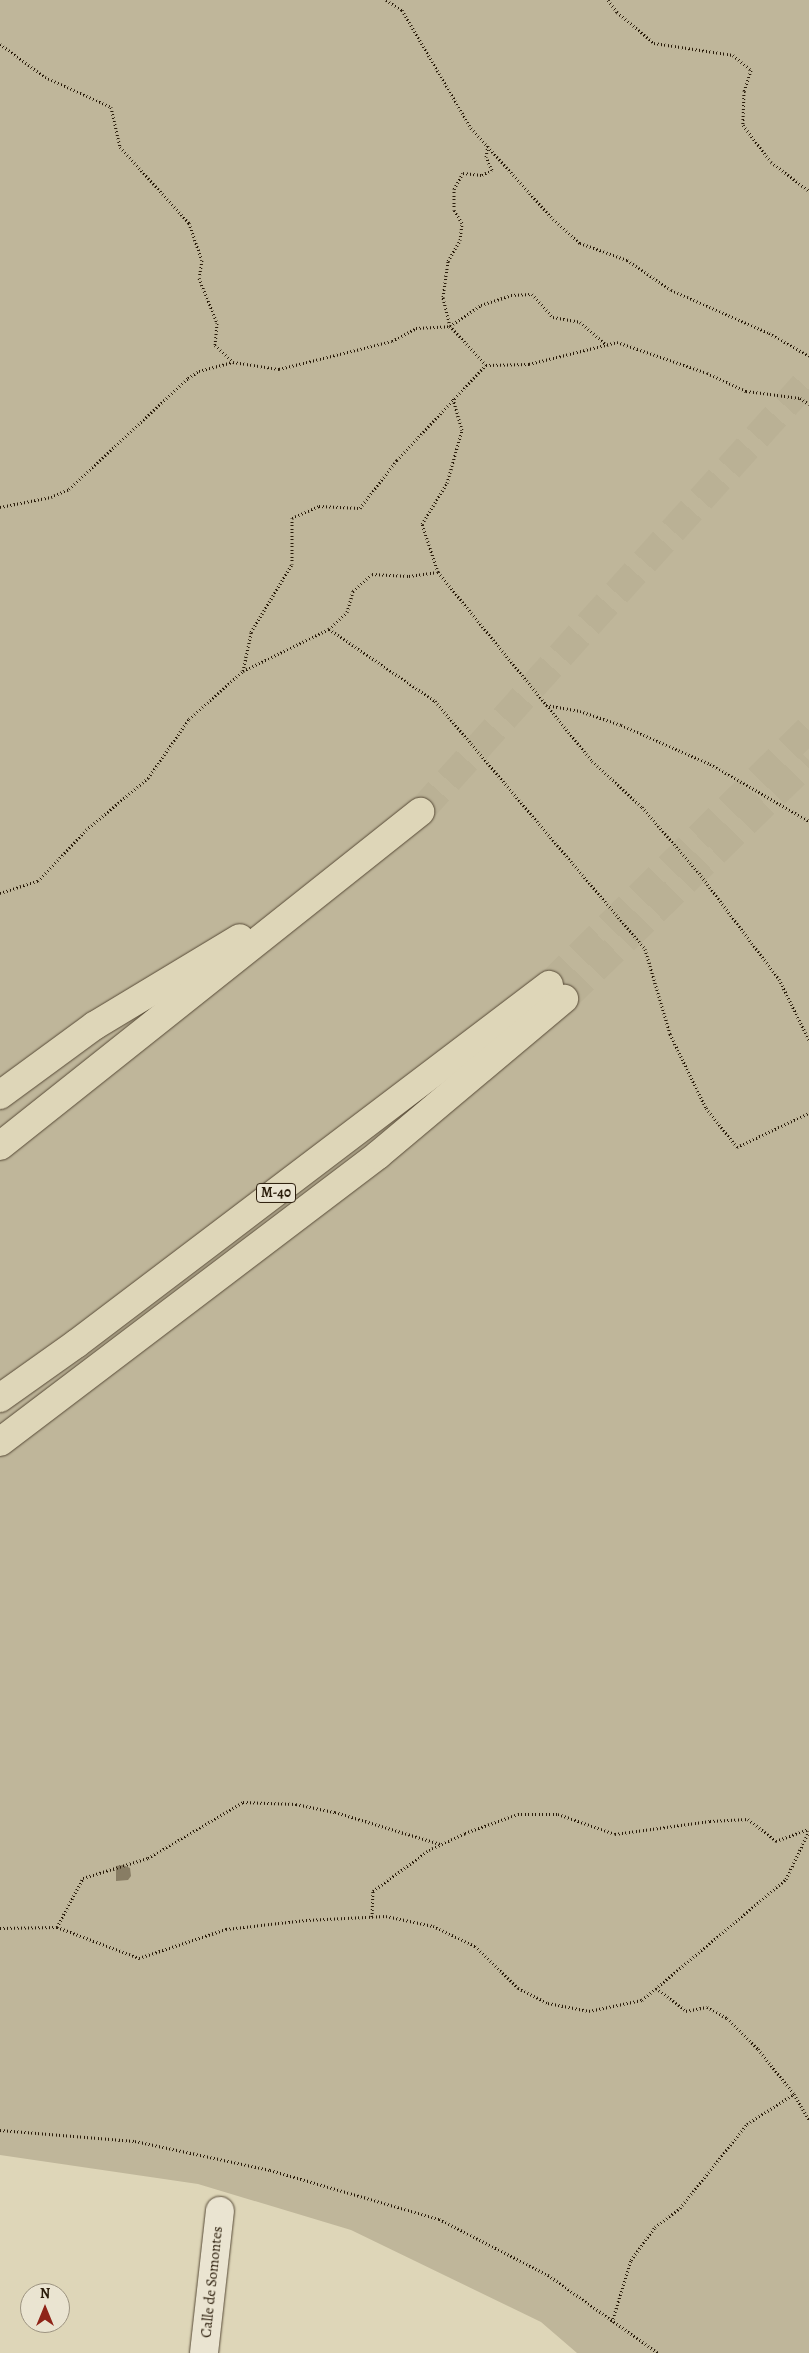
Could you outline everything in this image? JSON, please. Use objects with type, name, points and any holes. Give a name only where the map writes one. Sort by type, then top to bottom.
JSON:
[{"type":"highway","points":[[0,1146],[420,812]]},
{"type":"highway","points":[[0,1095],[94,1026],[344,874]]},
{"type":"highway","name":"M-40","points":[[0,1398],[557,992],[378,1155],[0,1442]]},
{"type":"street","name":"Calle de Somontes","points":[[204,2353],[220,2211]]},
{"type":"path","points":[[386,0],[402,10],[472,128],[553,219],[580,242],[627,260],[671,290],[769,333],[809,356]]},
{"type":"path","points":[[608,0],[617,12],[654,43],[733,55],[751,70],[744,91],[743,125],[771,162],[809,191]]},
{"type":"path","points":[[0,44],[45,77],[111,107],[120,147],[189,223],[202,260],[199,278],[217,323],[215,345],[233,362]]},
{"type":"path","points":[[486,365],[450,326],[443,297],[448,261],[460,240],[462,223],[454,210],[454,189],[463,172],[482,175],[492,170],[486,157],[488,145]]},
{"type":"path","points":[[0,506],[51,497],[69,489],[188,378],[199,370],[233,362],[279,369],[392,341],[416,328],[450,326],[482,304],[511,295],[532,294],[553,317],[580,322],[606,346]]},
{"type":"path","points":[[244,671],[251,632],[292,564],[292,518],[319,506],[360,508],[397,460],[453,398],[486,365],[529,364],[618,342],[707,373],[746,391],[800,398],[809,404]]},
{"type":"path","points":[[453,398],[462,430],[447,483],[422,524],[438,572],[592,761],[642,807],[733,916],[779,979],[809,1040]]},
{"type":"path","points":[[0,893],[38,881],[86,830],[148,778],[189,719],[244,671],[329,629],[347,612],[353,591],[372,574],[409,576],[438,572]]},
{"type":"path","points":[[329,629],[435,701],[645,948],[670,1034],[706,1108],[737,1147],[809,1113]]},
{"type":"path","points":[[545,705],[580,711],[648,736],[710,764],[809,821]]},
{"type":"path","points":[[0,889],[9,889]]},
{"type":"path","points":[[57,1927],[83,1878],[148,1858],[243,1802],[296,1804],[440,1844]]},
{"type":"path","points":[[372,1917],[373,1891],[440,1844],[518,1814],[558,1814],[615,1834],[710,1821],[748,1820],[776,1841],[809,1830]]},
{"type":"path","points":[[0,1928],[57,1927],[139,1958],[226,1929],[306,1920],[386,1916],[433,1926],[474,1946],[518,1988],[548,2003],[589,2011],[642,2000],[786,1879],[809,1830]]},
{"type":"path","points":[[656,1988],[686,2011],[707,2007],[727,2018],[758,2049],[794,2094],[809,2120]]},
{"type":"path","points":[[612,2322],[631,2260],[655,2227],[680,2208],[747,2124],[794,2094]]},
{"type":"path","points":[[0,2130],[135,2142],[270,2170],[439,2219],[548,2275],[658,2353]]},
{"type":"shaded area","points":[[0,0],[809,0],[809,2353],[577,2353],[541,2322],[351,2230],[198,2184],[0,2155]]},
{"type":"building","points":[[123,1865],[130,1868],[131,1876],[128,1880],[116,1881],[116,1866]]},
{"type":"tunnel","points":[[420,812],[809,379]]},
{"type":"tunnel","points":[[549,985],[809,729]]},
{"type":"tunnel","points":[[564,999],[809,761]]}]
